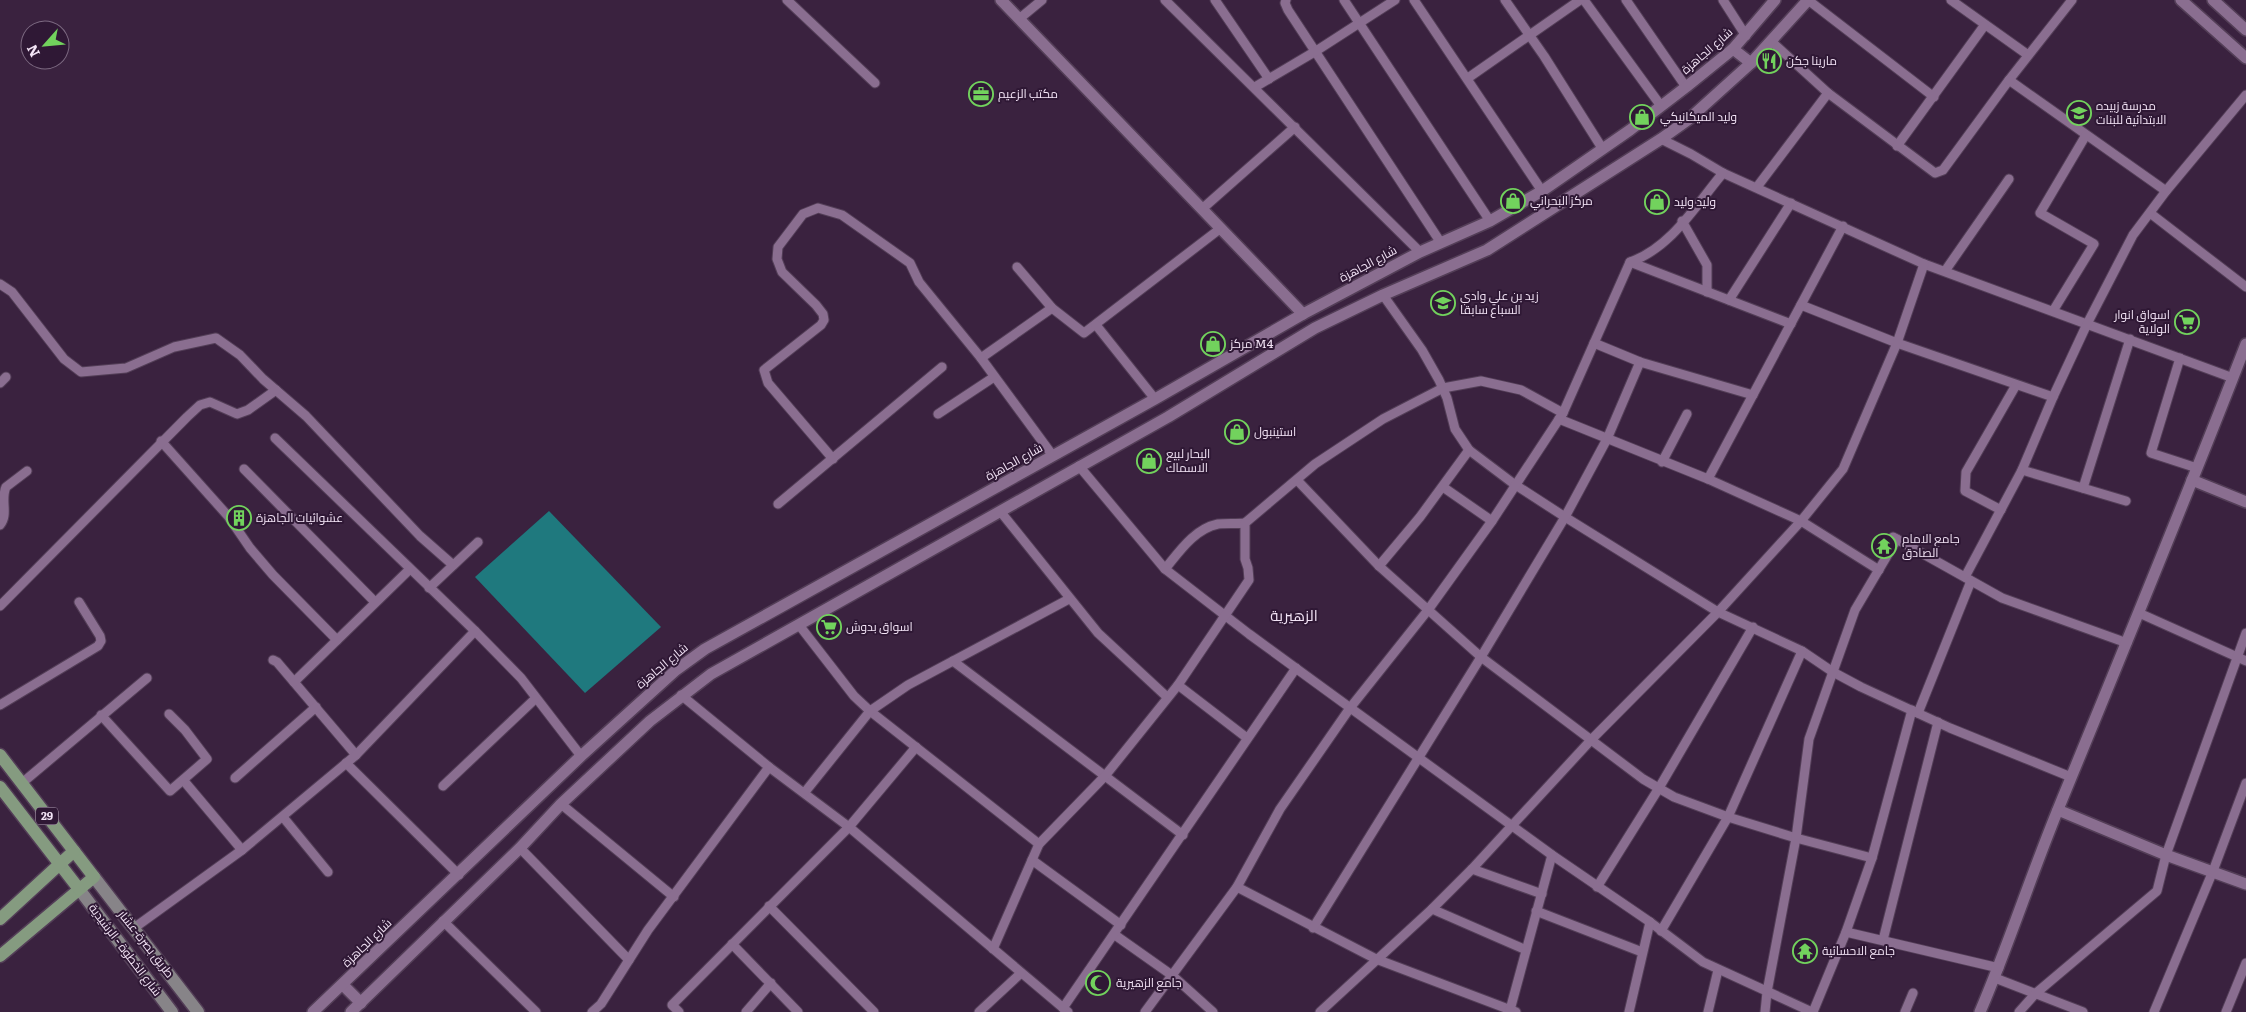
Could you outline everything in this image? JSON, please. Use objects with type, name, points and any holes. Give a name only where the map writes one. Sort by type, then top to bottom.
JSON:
[{"type":"main road","name":"29","points":[[0,755],[94,877]]},
{"type":"main road","name":"29","points":[[0,787],[79,889]]},
{"type":"main road","points":[[0,919],[74,851]]},
{"type":"main road","points":[[0,956],[94,877]]},
{"type":"main road","name":"طريق بصرة-عشار","points":[[94,877],[198,1012]]},
{"type":"main road","name":"شارع الخطوة - الرشيدية","points":[[79,889],[172,1012]]},
{"type":"street","points":[[787,0],[875,83]]},
{"type":"street","points":[[1000,0],[1303,314]]},
{"type":"street","points":[[1019,19],[1042,0]]},
{"type":"street","points":[[1165,0],[1256,87],[1420,252]]},
{"type":"street","points":[[1215,0],[1269,79]]},
{"type":"street","points":[[1286,0],[1284,3],[1288,10],[1441,243]]},
{"type":"street","points":[[1344,0],[1490,221]]},
{"type":"street","points":[[1256,87],[1395,0]]},
{"type":"street","points":[[1414,0],[1542,191]]},
{"type":"street","points":[[1505,0],[1602,148]]},
{"type":"street","points":[[1468,78],[1580,0]]},
{"type":"street","points":[[1584,0],[1661,106]]},
{"type":"street","points":[[1626,0],[1686,87]]},
{"type":"street","points":[[1723,0],[1746,36]]},
{"type":"street","points":[[351,1012],[520,848],[561,804],[650,721],[711,674],[1168,417],[1315,328],[1383,295],[1487,250],[1661,139],[1702,108],[1751,64],[1808,0],[1934,97]]},
{"type":"street","points":[[1950,0],[2028,56]]},
{"type":"street","points":[[1772,42],[1828,93],[1935,173],[1943,170],[2009,80],[2072,0]]},
{"type":"street","points":[[2180,0],[2246,58]]},
{"type":"street","points":[[2213,0],[2246,30]]},
{"type":"street","name":"شارع الجاهزة","points":[[313,1012],[581,756],[670,675],[705,649],[1155,399],[1303,314],[1420,252],[1490,221],[1542,191],[1686,87],[1746,36],[1772,1]]},
{"type":"street","points":[[1897,146],[1984,26]]},
{"type":"street","points":[[1733,48],[1751,64]]},
{"type":"street","points":[[2009,80],[2166,191]]},
{"type":"street","points":[[1757,186],[1828,93]]},
{"type":"street","points":[[1079,466],[1165,569],[1225,616],[1552,855],[1650,922],[1702,962],[1813,1012],[1846,932],[1872,858],[1916,712],[1968,579],[2022,470],[2087,324],[2133,235],[2166,191],[2246,95]]},
{"type":"street","points":[[1202,209],[1295,127]]},
{"type":"street","points":[[2053,311],[2094,244],[2040,212],[2086,135]]},
{"type":"street","points":[[1661,139],[1723,172],[1924,264],[2233,378]]},
{"type":"street","points":[[1145,1012],[1237,886],[1280,809],[1350,708],[1428,610],[1492,521],[1514,484],[1561,416],[1630,262],[1644,257],[1664,244],[1723,172]]},
{"type":"street","points":[[1561,178],[1572,195]]},
{"type":"street","points":[[1945,271],[2009,179]]},
{"type":"street","points":[[1729,300],[1791,203]]},
{"type":"street","points":[[832,459],[768,383],[764,370],[821,325],[824,320],[816,305],[782,272],[777,260],[778,246],[803,214],[818,208],[842,215],[910,263],[919,282],[981,358],[1053,456]]},
{"type":"street","points":[[2150,213],[2246,287]]},
{"type":"street","points":[[1682,221],[1707,265],[1706,292]]},
{"type":"street","points":[[1708,479],[1843,226]]},
{"type":"street","points":[[1017,267],[1052,308],[1080,331],[1088,331],[1221,228]]},
{"type":"street","points":[[1630,262],[1791,324]]},
{"type":"street","points":[[1320,1012],[1432,909],[1472,869],[1592,740],[1718,612],[1801,521],[1843,469],[1898,343],[1924,264]]},
{"type":"street","points":[[0,284],[12,292],[64,359],[81,372],[126,368],[174,347],[216,338],[240,355],[306,416],[420,536],[453,565]]},
{"type":"street","points":[[1383,295],[1422,350],[1443,388],[1448,398],[1455,430],[1469,450],[1514,484],[1718,612],[1802,651],[1832,672],[1938,722],[2072,777]]},
{"type":"street","points":[[1801,305],[1898,343],[2053,397]]},
{"type":"street","points":[[981,358],[1052,308]]},
{"type":"street","points":[[1096,325],[1168,417]]},
{"type":"street","points":[[2083,488],[2130,339]]},
{"type":"street","points":[[1594,343],[1640,362],[1753,395]]},
{"type":"street","points":[[1980,1012],[1997,973],[2058,810],[2127,643],[2246,344]]},
{"type":"street","points":[[2180,358],[2151,453],[2197,468]]},
{"type":"street","points":[[1313,928],[1481,658],[1565,517],[1607,439],[1640,362]]},
{"type":"street","points":[[778,504],[942,368]]},
{"type":"street","points":[[938,414],[994,377]]},
{"type":"street","points":[[1165,569],[1189,540],[1202,531],[1217,524],[1245,523],[1315,464],[1383,419],[1443,388],[1481,380],[1521,390],[1561,416],[1607,439],[1708,479],[1801,521],[1879,570]]},
{"type":"street","points":[[2001,510],[1965,491],[1965,480],[1966,472],[2016,385]]},
{"type":"street","points":[[0,606],[162,441],[200,405],[210,402],[237,414],[248,410],[276,390]]},
{"type":"street","points":[[1662,462],[1687,414]]},
{"type":"street","points":[[275,438],[475,631],[520,678],[581,756]]},
{"type":"street","points":[[162,441],[228,516],[250,548],[273,575],[337,640]]},
{"type":"street","points":[[1379,566],[1443,487],[1469,450]]},
{"type":"street","points":[[244,469],[375,602]]},
{"type":"street","points":[[2022,470],[2126,501]]},
{"type":"street","points":[[0,525],[5,515],[1,500],[6,486],[27,472]]},
{"type":"street","points":[[1297,480],[1379,566],[1481,658],[1643,779],[1674,797],[1728,817],[1796,838],[1872,858]]},
{"type":"street","points":[[2192,480],[2246,502]]},
{"type":"street","points":[[1443,487],[1492,521]]},
{"type":"street","points":[[1000,511],[1069,599],[1098,632],[1167,698]]},
{"type":"street","points":[[993,948],[1039,844],[1105,776],[1178,685],[1249,580],[1245,559],[1245,523]]},
{"type":"street","points":[[1765,1012],[1767,992],[1796,838],[1809,739],[1855,610],[1879,570],[1894,538],[2002,598],[2127,643]]},
{"type":"street","points":[[429,588],[478,542]]},
{"type":"street","points":[[294,682],[410,569]]},
{"type":"street","points":[[804,792],[870,711],[908,685],[1069,599]]},
{"type":"street","points":[[0,705],[98,646],[101,641],[100,636],[79,602]]},
{"type":"street","points":[[2139,613],[2246,661]]},
{"type":"street","points":[[798,625],[854,696],[870,711],[1039,844]]},
{"type":"street","points":[[1598,887],[1659,788],[1753,627]]},
{"type":"street","points":[[134,928],[242,850],[356,755],[475,631]]},
{"type":"street","points":[[2018,1012],[2034,994],[2157,891],[2166,855],[2236,657],[2246,634]]},
{"type":"street","points":[[1661,930],[1728,817],[1802,651]]},
{"type":"street","points":[[273,660],[277,662],[356,755]]},
{"type":"street","points":[[953,661],[1183,835]]},
{"type":"street","points":[[681,696],[849,827],[1066,1010],[1121,925],[1296,668]]},
{"type":"street","points":[[22,783],[146,678]]},
{"type":"street","points":[[1178,685],[1247,738]]},
{"type":"street","points":[[443,786],[536,698]]},
{"type":"street","points":[[235,778],[316,707]]},
{"type":"street","points":[[101,715],[167,790],[173,790],[207,759],[186,730],[169,714]]},
{"type":"street","points":[[1883,940],[1938,722]]},
{"type":"street","points":[[679,1012],[672,1005],[849,827],[916,747]]},
{"type":"street","points":[[346,763],[459,874]]},
{"type":"street","points":[[598,1010],[648,930],[770,767]]},
{"type":"street","points":[[184,782],[242,850]]},
{"type":"street","points":[[2154,1012],[2213,871],[2246,783]]},
{"type":"street","points":[[561,804],[674,897]]},
{"type":"street","points":[[2058,810],[2166,855],[2246,884]]},
{"type":"street","points":[[283,817],[328,872]]},
{"type":"street","points":[[520,848],[629,960]]},
{"type":"street","points":[[1237,886],[1313,928],[1376,959],[1513,1011],[1526,950],[1552,855]]},
{"type":"street","points":[[1032,860],[1121,925]]},
{"type":"street","points":[[1472,869],[1542,894]]},
{"type":"street","points":[[769,906],[874,1012]]},
{"type":"street","points":[[1432,909],[1526,950]]},
{"type":"street","points":[[1536,911],[1642,952]]},
{"type":"street","points":[[443,922],[536,1012]]},
{"type":"street","points":[[1629,1012],[1650,922]]},
{"type":"street","points":[[1846,932],[1883,940],[1997,973],[2034,994],[2083,1012]]},
{"type":"street","points":[[1115,935],[1173,976],[1213,1012]]},
{"type":"street","points":[[732,944],[798,1012]]},
{"type":"street","points":[[2226,1012],[2246,963]]},
{"type":"street","points":[[1708,1012],[1718,970]]},
{"type":"street","points":[[979,1012],[1021,973]]},
{"type":"street","points":[[746,1012],[771,983]]},
{"type":"street","points":[[343,985],[361,1003]]},
{"type":"street","points":[[1905,1012],[1913,993]]},
{"type":"shaded area","points":[[549,511],[661,627],[585,693],[475,577]]},
{"type":"place","name":"مارينا جكن","points":[[1769,61]]},
{"type":"place","name":"مكتب الزعيم","points":[[981,94]]},
{"type":"place","name":"مدرسة زبيده الابتدائية للبنات","points":[[2079,113]]},
{"type":"place","name":"وليد الميكانيكي","points":[[1642,117]]},
{"type":"place","name":"مركز البحراني","points":[[1513,201]]},
{"type":"place","name":"وليد وليد","points":[[1657,202]]},
{"type":"place","name":"زيد بن علي وادي السباع سابقا","points":[[1443,303]]},
{"type":"place","name":"اسواق انوار الولاية","points":[[2187,322]]},
{"type":"place","name":"مركز M4","points":[[1213,344]]},
{"type":"place","name":"استينبول","points":[[1237,432]]},
{"type":"place","name":"البحار لبيع الاسماك","points":[[1149,461]]},
{"type":"place","name":"عشوائيات الجاهزة","points":[[239,518]]},
{"type":"place","name":"جامع الامام الصادق","points":[[1884,546]]},
{"type":"place","name":"اسواق بدوش","points":[[829,627]]},
{"type":"place","name":"جامع الاحسائية","points":[[1805,951]]},
{"type":"place","name":"جامع الزهيرية","points":[[1098,983]]},
{"type":"district","name":"الزهيرية","points":[[1294,616]]}]
